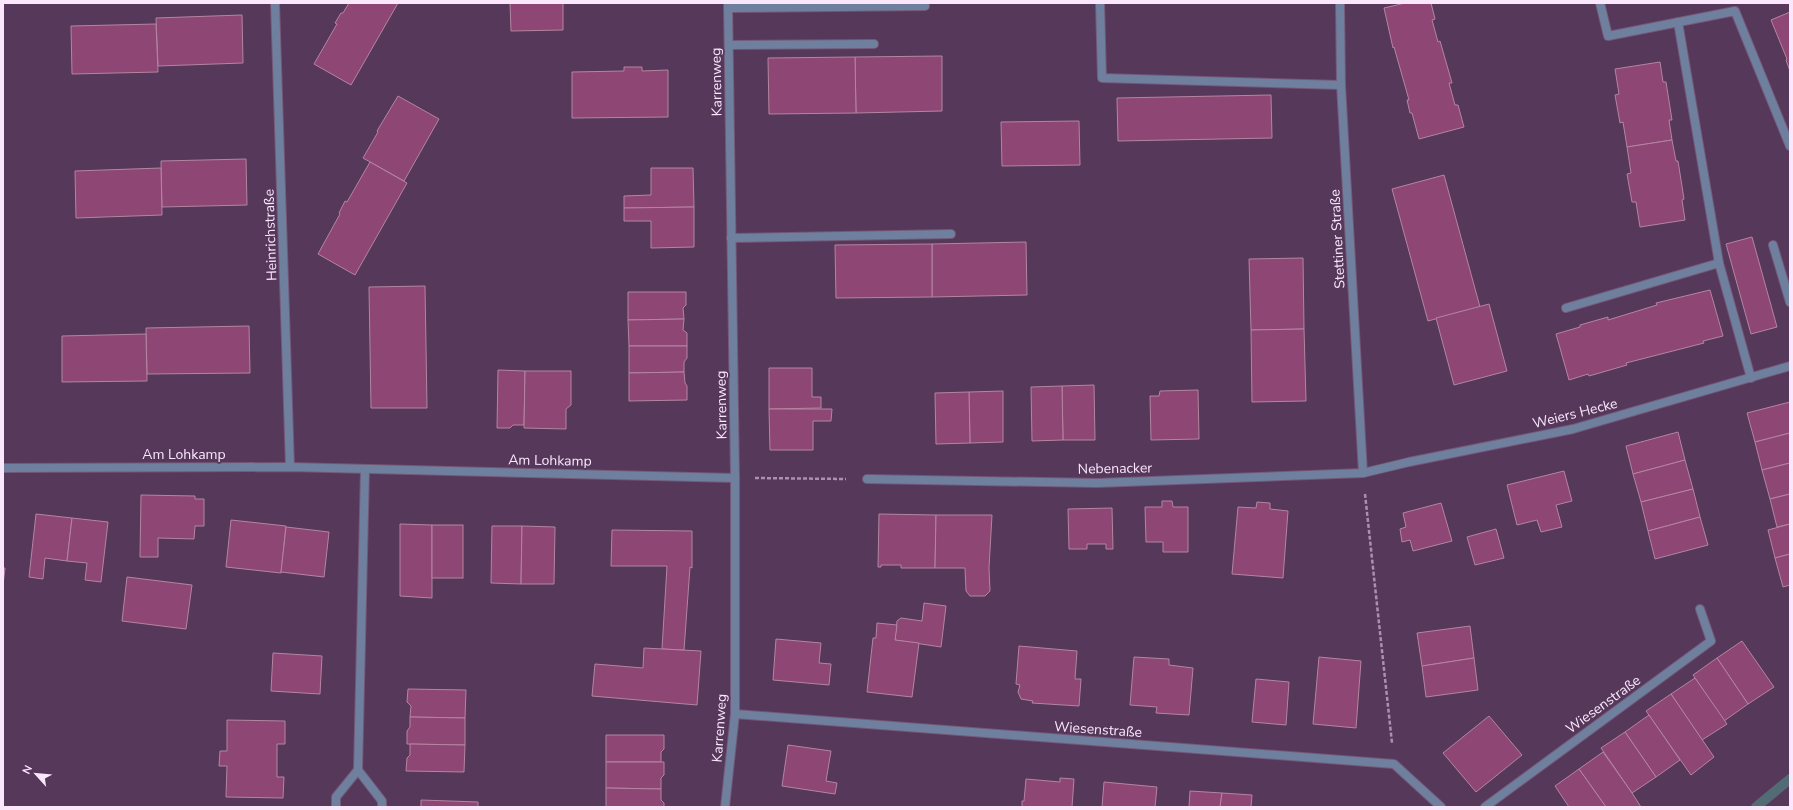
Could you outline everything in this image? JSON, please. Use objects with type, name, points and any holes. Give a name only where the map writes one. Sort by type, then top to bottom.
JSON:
[{"type":"street","name":"Heinrichstraße","points":[[275,3],[290,467]]},
{"type":"street","points":[[728,6],[924,6],[924,3]]},
{"type":"street","points":[[1100,3],[1102,78],[1341,85]]},
{"type":"street","name":"Stettiner Straße","points":[[1340,3],[1341,85],[1363,473]]},
{"type":"street","points":[[1600,3],[1608,36],[1735,11],[1790,146]]},
{"type":"street","name":"Karrenweg","points":[[724,807],[735,714],[735,478],[728,6]]},
{"type":"street","points":[[1678,22],[1718,263],[1751,378]]},
{"type":"street","points":[[729,45],[874,44]]},
{"type":"street","points":[[731,238],[951,234]]},
{"type":"street","points":[[1773,246],[1790,302]]},
{"type":"street","points":[[1566,308],[1718,263]]},
{"type":"street","name":"Weiers Hecke","points":[[1363,473],[1409,462],[1573,429],[1790,366]]},
{"type":"street","name":"Am Lohkamp","points":[[3,468],[365,468],[735,478]]},
{"type":"street","points":[[336,807],[336,797],[358,770],[365,468]]},
{"type":"street","name":"Nebenacker","points":[[867,479],[1097,483],[1363,473]]},
{"type":"street","name":"Wiesenstraße","points":[[1485,807],[1711,640],[1700,609]]},
{"type":"street","name":"Wiesenstraße","points":[[735,714],[1394,764]]},
{"type":"street","points":[[1394,764],[1441,807]]},
{"type":"street","points":[[358,770],[382,801],[382,807]]},
{"type":"path","points":[[1363,473],[1394,764]]},
{"type":"path","points":[[735,478],[867,479]]},
{"type":"building","points":[[349,3],[398,3],[351,85],[314,64],[337,24],[335,23]]},
{"type":"building","points":[[510,3],[563,3],[563,30],[511,31]]},
{"type":"building","points":[[1405,3],[1431,3],[1435,19],[1432,20],[1438,42],[1440,41],[1452,83],[1449,83],[1455,105],[1458,105],[1464,127],[1419,139],[1412,113],[1410,113],[1407,100],[1409,100],[1394,47],[1393,48],[1384,8]]},
{"type":"building","points":[[1790,12],[1790,71],[1786,60],[1787,59],[1771,20]]},
{"type":"building","points":[[242,15],[243,63],[158,66],[156,18]]},
{"type":"building","points":[[156,24],[158,72],[72,74],[71,26]]},
{"type":"building","points":[[942,56],[942,111],[856,113],[855,57]]},
{"type":"building","points":[[855,57],[856,113],[769,114],[768,58]]},
{"type":"building","points":[[1660,62],[1663,82],[1666,82],[1672,120],[1669,120],[1672,140],[1627,147],[1623,122],[1620,123],[1615,95],[1619,94],[1615,69]]},
{"type":"building","points":[[624,67],[642,67],[642,71],[668,70],[668,117],[572,118],[572,72],[624,71]]},
{"type":"building","points":[[1271,95],[1272,138],[1118,141],[1117,98]]},
{"type":"building","points":[[398,96],[439,119],[404,181],[363,158]]},
{"type":"building","points":[[1079,121],[1080,165],[1002,166],[1001,122]]},
{"type":"building","points":[[1672,140],[1676,161],[1678,161],[1684,199],[1682,200],[1685,220],[1640,227],[1636,202],[1632,202],[1627,174],[1631,173],[1627,147]]},
{"type":"building","points":[[246,159],[247,205],[162,207],[161,161]]},
{"type":"building","points":[[370,162],[407,183],[355,275],[318,254],[340,214],[339,213],[345,201],[347,202]]},
{"type":"building","points":[[161,168],[162,215],[76,218],[75,171]]},
{"type":"building","points":[[651,168],[693,168],[694,207],[624,208],[624,196],[651,195]]},
{"type":"building","points":[[1444,175],[1480,307],[1428,321],[1392,189]]},
{"type":"building","points":[[694,207],[694,247],[651,248],[651,221],[624,221],[624,208]]},
{"type":"building","points":[[1752,237],[1777,327],[1751,334],[1726,244]]},
{"type":"building","points":[[1026,242],[1027,295],[932,297],[932,244]]},
{"type":"building","points":[[932,244],[932,297],[836,298],[835,245]]},
{"type":"building","points":[[1303,258],[1304,329],[1251,330],[1249,259]]},
{"type":"building","points":[[425,286],[427,408],[371,408],[369,287]]},
{"type":"building","points":[[1710,290],[1723,336],[1703,341],[1704,343],[1626,363],[1627,365],[1589,376],[1588,374],[1569,380],[1556,334],[1580,327],[1580,325],[1608,317],[1608,320],[1657,305],[1656,303]]},
{"type":"building","points":[[628,292],[686,292],[686,305],[683,308],[684,319],[628,320]]},
{"type":"building","points":[[1489,304],[1507,371],[1454,385],[1436,318]]},
{"type":"building","points":[[684,319],[683,330],[687,333],[687,346],[629,346],[628,320]]},
{"type":"building","points":[[249,326],[250,373],[147,374],[146,328]]},
{"type":"building","points":[[1304,329],[1306,401],[1252,402],[1251,330]]},
{"type":"building","points":[[146,334],[147,381],[62,382],[62,336]]},
{"type":"building","points":[[629,346],[687,346],[687,358],[684,362],[684,372],[629,373]]},
{"type":"building","points":[[769,368],[812,368],[812,397],[821,397],[821,408],[769,409]]},
{"type":"building","points":[[498,370],[525,371],[524,425],[513,425],[510,428],[497,428]]},
{"type":"building","points":[[525,371],[571,371],[571,405],[566,409],[566,429],[524,428]]},
{"type":"building","points":[[684,372],[685,383],[687,386],[687,400],[629,401],[629,373]]},
{"type":"building","points":[[1094,385],[1095,440],[1063,440],[1062,386]]},
{"type":"building","points":[[1062,386],[1063,440],[1032,441],[1031,387]]},
{"type":"building","points":[[1198,390],[1199,439],[1151,440],[1150,396],[1159,396],[1160,391]]},
{"type":"building","points":[[1003,391],[1003,442],[970,443],[969,392]]},
{"type":"building","points":[[969,392],[970,443],[936,444],[935,393]]},
{"type":"building","points":[[1790,402],[1790,433],[1755,442],[1747,413]]},
{"type":"building","points":[[769,409],[832,409],[831,421],[813,421],[813,450],[770,450]]},
{"type":"building","points":[[1678,432],[1685,460],[1633,474],[1626,446]]},
{"type":"building","points":[[1790,433],[1790,463],[1762,470],[1755,442]]},
{"type":"building","points":[[1685,460],[1693,489],[1641,502],[1633,474]]},
{"type":"building","points":[[1790,463],[1790,494],[1770,499],[1762,470]]},
{"type":"building","points":[[1564,471],[1572,501],[1556,505],[1562,527],[1541,532],[1537,520],[1517,525],[1507,485]]},
{"type":"building","points":[[1693,489],[1700,517],[1648,531],[1641,502]]},
{"type":"building","points":[[1790,494],[1790,524],[1777,527],[1770,499]]},
{"type":"building","points":[[141,495],[195,496],[195,499],[204,499],[204,526],[195,526],[194,539],[158,538],[158,557],[140,557]]},
{"type":"building","points":[[1162,501],[1172,501],[1173,507],[1188,507],[1188,552],[1163,552],[1163,542],[1146,542],[1145,507],[1162,507]]},
{"type":"building","points":[[1257,502],[1270,503],[1270,509],[1288,511],[1283,578],[1232,574],[1238,507],[1256,508]]},
{"type":"building","points":[[1441,503],[1452,541],[1413,551],[1410,540],[1402,542],[1400,529],[1406,527],[1403,513]]},
{"type":"building","points":[[1112,508],[1113,549],[1106,549],[1106,544],[1087,544],[1087,549],[1069,549],[1068,509]]},
{"type":"building","points":[[36,514],[72,518],[67,561],[45,558],[43,579],[29,577]]},
{"type":"building","points":[[879,514],[936,515],[935,568],[901,568],[901,565],[881,565],[881,567],[878,567]]},
{"type":"building","points":[[936,515],[992,515],[989,568],[990,591],[985,596],[970,596],[966,591],[965,568],[935,568]]},
{"type":"building","points":[[1700,517],[1708,545],[1655,559],[1648,531]]},
{"type":"building","points":[[72,518],[108,522],[101,582],[85,580],[87,563],[67,561]]},
{"type":"building","points":[[231,520],[286,526],[281,573],[226,567]]},
{"type":"building","points":[[400,524],[432,525],[432,598],[400,596]]},
{"type":"building","points":[[1790,524],[1790,554],[1775,558],[1768,530]]},
{"type":"building","points":[[432,525],[463,525],[463,578],[432,578]]},
{"type":"building","points":[[492,526],[522,526],[521,584],[491,583]]},
{"type":"building","points":[[522,526],[555,527],[554,584],[521,584]]},
{"type":"building","points":[[286,527],[329,532],[324,577],[281,572]]},
{"type":"building","points":[[1496,529],[1504,558],[1475,565],[1467,537]]},
{"type":"building","points":[[612,530],[692,531],[692,568],[690,567],[684,650],[662,649],[667,566],[611,566]]},
{"type":"building","points":[[1790,554],[1790,585],[1783,587],[1775,558]]},
{"type":"building","points":[[3,568],[5,568],[3,585]]},
{"type":"building","points":[[127,577],[192,585],[186,629],[122,621]]},
{"type":"building","points":[[924,603],[946,606],[941,647],[895,640],[897,621],[901,618],[922,621]]},
{"type":"building","points":[[877,623],[897,625],[895,640],[919,643],[912,697],[867,692],[873,638],[876,638]]},
{"type":"building","points":[[1470,626],[1474,658],[1422,666],[1417,633]]},
{"type":"building","points":[[776,639],[821,643],[819,663],[831,664],[829,685],[773,680]]},
{"type":"building","points":[[1742,641],[1774,687],[1748,704],[1717,658]]},
{"type":"building","points":[[1019,646],[1077,651],[1075,679],[1081,679],[1079,706],[1032,703],[1033,701],[1021,699],[1018,692],[1020,685],[1016,684]]},
{"type":"building","points":[[644,648],[701,651],[697,705],[592,696],[595,664],[643,668]]},
{"type":"building","points":[[273,653],[322,656],[320,694],[271,691]]},
{"type":"building","points":[[1134,657],[1169,659],[1169,665],[1193,668],[1189,715],[1156,713],[1157,707],[1130,705]]},
{"type":"building","points":[[1319,657],[1361,661],[1356,728],[1313,724]]},
{"type":"building","points":[[1474,658],[1478,690],[1426,697],[1422,666]]},
{"type":"building","points":[[1717,658],[1748,704],[1724,721],[1693,675]]},
{"type":"building","points":[[1695,678],[1727,724],[1702,740],[1671,694]]},
{"type":"building","points":[[1256,679],[1289,682],[1286,725],[1252,722]]},
{"type":"building","points":[[408,689],[466,690],[465,718],[410,717],[411,706],[407,702]]},
{"type":"building","points":[[1671,694],[1714,757],[1691,775],[1646,711]]},
{"type":"building","points":[[1649,715],[1680,760],[1656,777],[1625,732]]},
{"type":"building","points":[[1489,716],[1522,755],[1476,792],[1443,753]]},
{"type":"building","points":[[410,717],[465,718],[465,745],[407,744],[407,731],[410,727]]},
{"type":"building","points":[[227,720],[285,721],[285,744],[277,744],[277,777],[284,777],[283,798],[226,797],[227,766],[219,766],[220,751],[227,751]]},
{"type":"building","points":[[1625,732],[1656,777],[1632,793],[1601,748]]},
{"type":"building","points":[[606,735],[664,735],[664,749],[661,752],[661,762],[606,762]]},
{"type":"building","points":[[410,744],[465,745],[464,772],[406,771],[407,758],[410,755]]},
{"type":"building","points":[[788,745],[831,751],[826,781],[837,783],[835,794],[782,786]]},
{"type":"building","points":[[1603,752],[1641,807],[1606,807],[1579,769]]},
{"type":"building","points":[[606,762],[664,762],[664,775],[661,778],[661,789],[606,788]]},
{"type":"building","points":[[1579,769],[1606,807],[1569,807],[1555,786]]},
{"type":"building","points":[[1060,778],[1074,779],[1072,807],[1022,807],[1026,779],[1060,782]]},
{"type":"building","points":[[1104,782],[1157,787],[1155,807],[1102,807]]},
{"type":"building","points":[[606,788],[661,789],[661,800],[664,803],[664,807],[606,807]]},
{"type":"building","points":[[1190,791],[1222,793],[1220,807],[1189,807]]},
{"type":"building","points":[[1222,793],[1252,795],[1251,807],[1220,807]]},
{"type":"building","points":[[421,800],[478,802],[478,807],[421,807]]},
{"type":"waterway","points":[[1756,807],[1790,779]]}]
